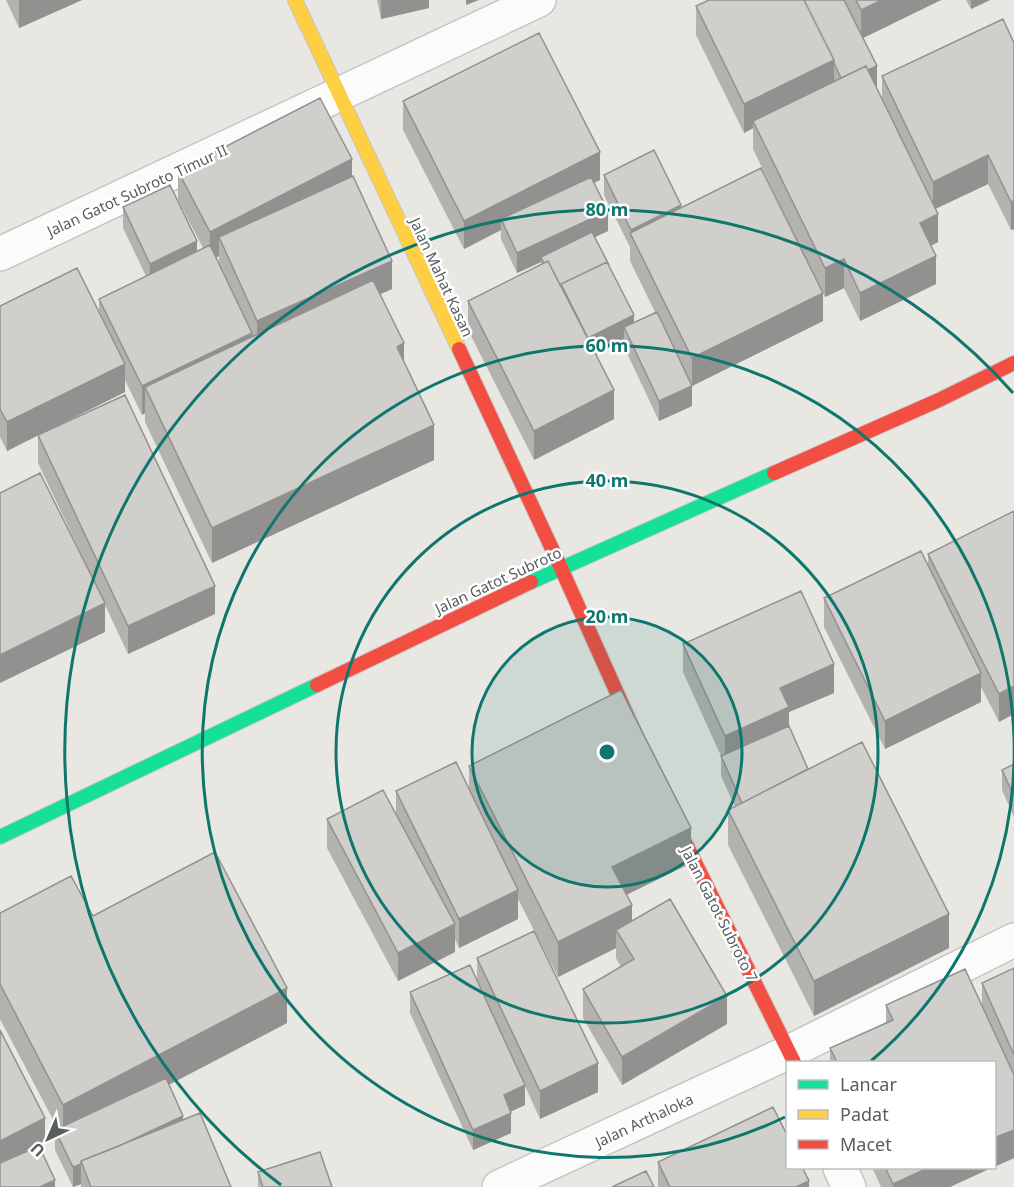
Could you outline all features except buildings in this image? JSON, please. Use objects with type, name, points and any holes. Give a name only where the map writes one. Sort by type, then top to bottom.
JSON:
[{"type":"main road","name":"Jalan Mahat Kasan","points":[[295,0],[561,568]]},
{"type":"main road","name":"Jalan Gatot Subroto","points":[[0,837],[561,568],[939,400],[1014,363]]},
{"type":"main road","points":[[561,568],[641,748]]},
{"type":"main road","name":"Jalan Gatot Subroto 7","points":[[665,800],[791,1057]]},
{"type":"street","name":"Jalan Gatot Subroto Timur II","points":[[0,254],[539,0]]},
{"type":"street","name":"Jalan Arthaloka","points":[[499,1187],[791,1057],[1014,940]]},
{"type":"street","points":[[841,1169],[849,1187]]},
{"type":"traffic: fast","points":[[531,582],[774,473]]},
{"type":"traffic: fast","points":[[0,837],[317,685]]},
{"type":"traffic: slow","points":[[295,0],[459,349]]},
{"type":"traffic: jam","points":[[459,349],[635,733]]},
{"type":"traffic: jam","points":[[774,473],[939,400],[1014,363]]},
{"type":"traffic: jam","points":[[317,685],[531,582]]},
{"type":"traffic: jam","points":[[672,816],[794,1061]]}]
